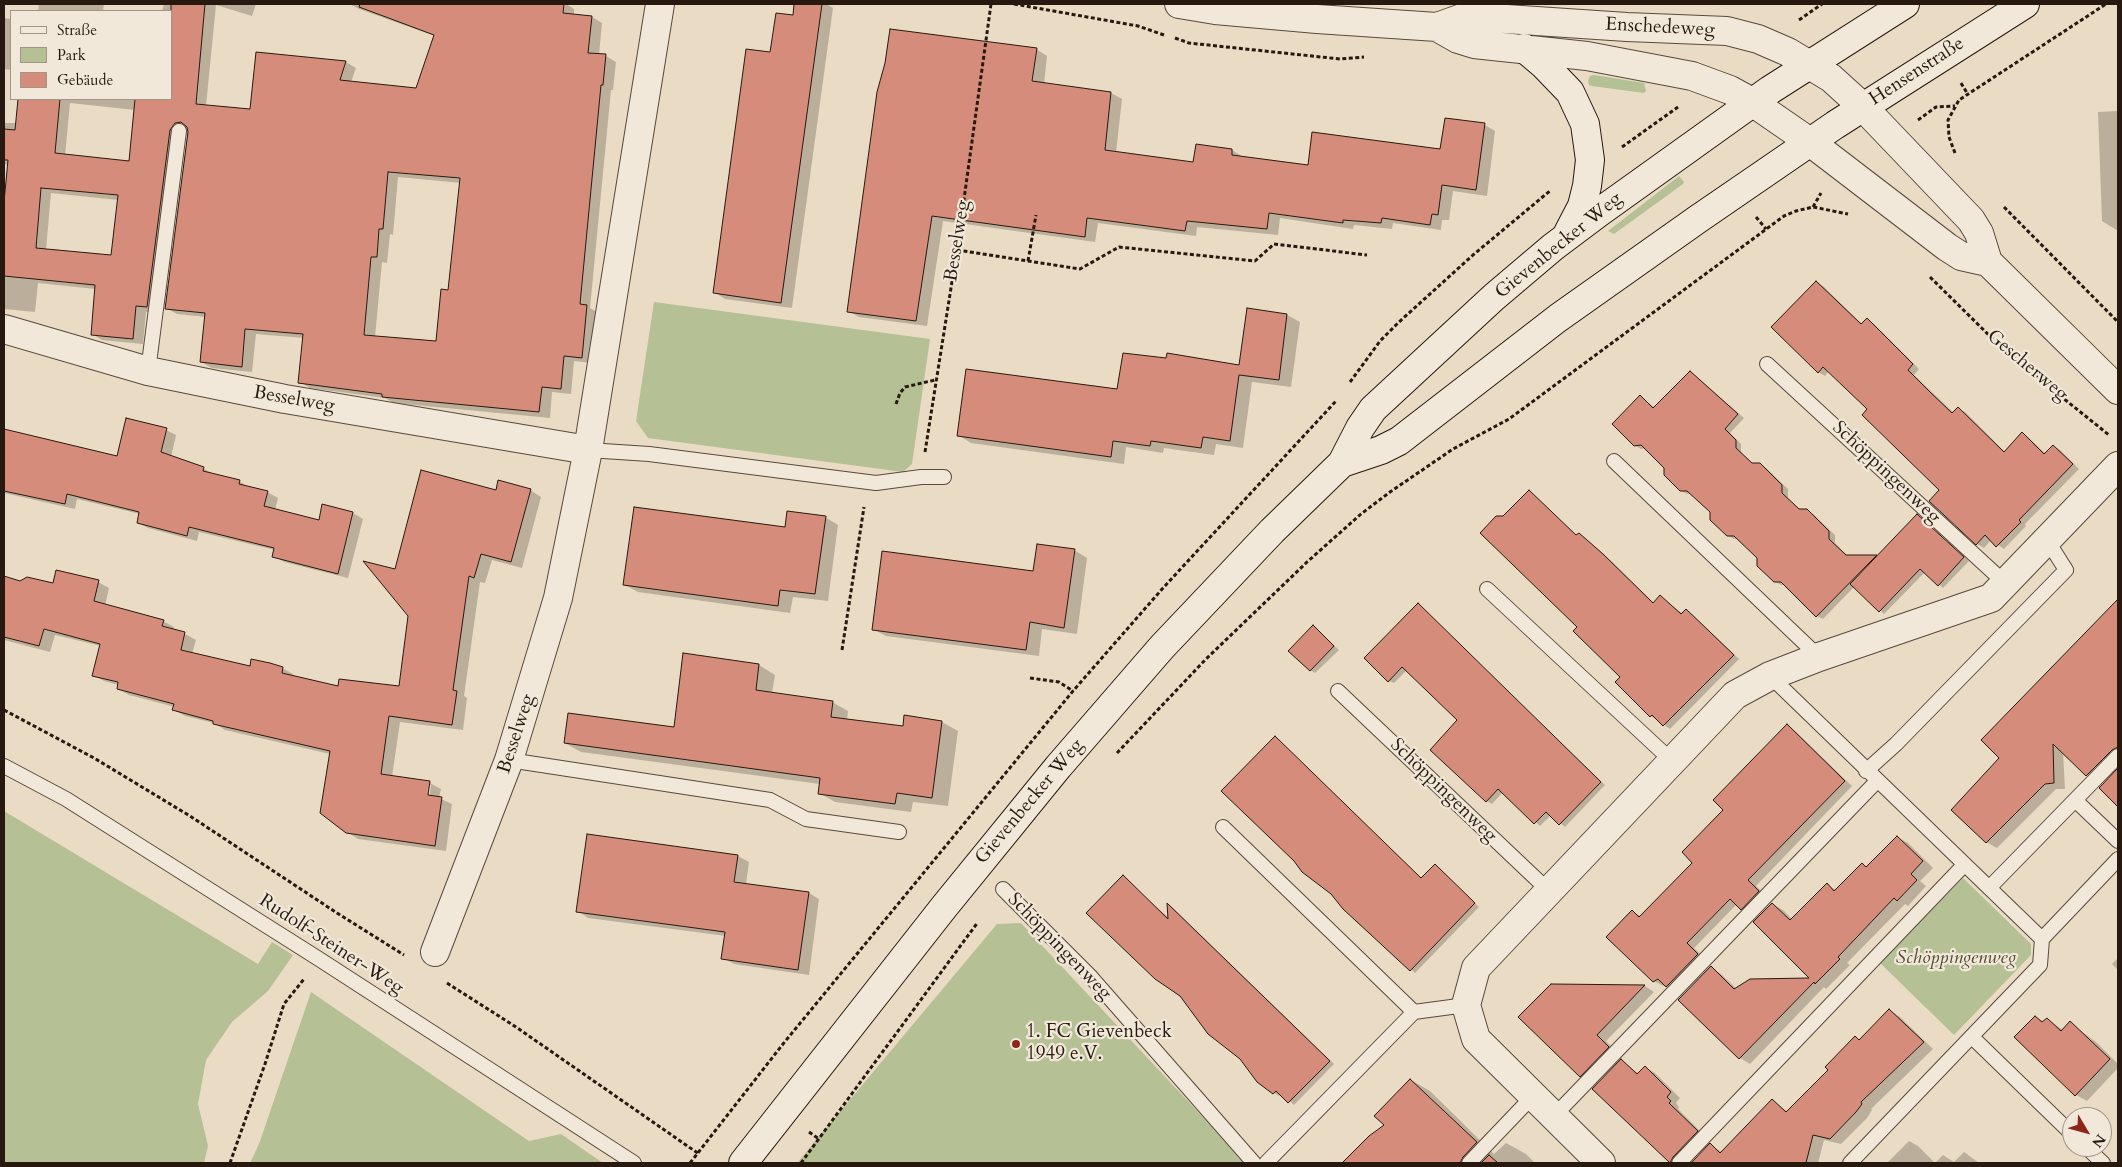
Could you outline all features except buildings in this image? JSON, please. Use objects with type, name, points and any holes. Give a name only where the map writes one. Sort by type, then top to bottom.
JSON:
[{"type":"street","name":"Besselweg","points":[[435,952],[509,760],[558,598],[588,450],[660,4]]},
{"type":"street","name":"Enschedeweg","points":[[1179,4],[1215,10],[1437,27],[1462,18],[1476,17],[1627,27],[1727,31],[1767,42],[1810,64],[1831,78],[1863,107]]},
{"type":"street","points":[[1810,64],[1905,4]]},
{"type":"street","name":"Hensenstraße","points":[[1810,142],[2025,4]]},
{"type":"street","name":"Enschedeweg","points":[[1437,27],[1458,40],[1474,44],[1587,56],[1692,76],[1730,90],[1752,102],[1810,142]]},
{"type":"street","points":[[1524,48],[1551,71],[1570,92],[1582,116],[1589,141],[1590,167],[1587,186],[1573,226],[1562,240]]},
{"type":"street","name":"Gievenbecker Weg","points":[[744,1163],[944,907],[1076,746],[1175,633],[1278,525],[1342,463],[1360,428],[1373,410],[1494,297],[1562,240],[1702,136],[1810,64]]},
{"type":"street","points":[[1863,107],[1971,220],[1980,233],[1988,262],[2118,390]]},
{"type":"street","points":[[1810,142],[1946,247],[1961,256],[1988,262]]},
{"type":"street","name":"Gievenbecker Weg","points":[[1342,463],[1381,450],[1399,441],[1558,318],[1705,213],[1810,142]]},
{"type":"street","name":"Besselweg","points":[[4,329],[148,371],[285,399],[588,450]]},
{"type":"street","points":[[1601,1163],[1476,1039],[1466,1005],[1476,968],[1735,695],[1770,676],[1819,657],[1992,598],[2118,466]]},
{"type":"lane","points":[[148,371],[179,131]]},
{"type":"lane","name":"Schöppingenweg","points":[[1766,364],[2005,583]]},
{"type":"lane","points":[[588,450],[649,454],[876,484],[921,477],[944,478]]},
{"type":"lane","points":[[1614,461],[1819,657]]},
{"type":"lane","points":[[1866,771],[1896,744],[2066,570],[2047,540]]},
{"type":"lane","points":[[1487,589],[1672,761]]},
{"type":"lane","points":[[1770,676],[1877,782],[2042,939]]},
{"type":"lane","name":"Schöppingenweg","points":[[1338,691],[1548,891]]},
{"type":"lane","points":[[1989,888],[2118,756]]},
{"type":"lane","points":[[509,760],[770,800],[806,819],[899,832]]},
{"type":"lane","name":"Rudolf-Steiner-Weg","points":[[4,766],[66,799],[319,959],[634,1163]]},
{"type":"lane","points":[[1554,1116],[1877,782]]},
{"type":"lane","points":[[2075,800],[2118,841]]},
{"type":"lane","points":[[1223,827],[1414,1012]]},
{"type":"lane","points":[[1850,1163],[2040,965],[2042,939],[2118,859]]},
{"type":"lane","points":[[1679,1163],[1964,865]]},
{"type":"lane","name":"Schöppingenweg","points":[[1003,889],[1091,977],[1254,1163]]},
{"type":"lane","points":[[1266,1163],[1414,1012],[1466,1005]]},
{"type":"lane","points":[[1972,1037],[2062,1124]]},
{"type":"lane","points":[[1469,1163],[1534,1096]]},
{"type":"path","name":"Besselweg","points":[[921,477],[957,250],[992,4]]},
{"type":"path","points":[[1959,160],[1948,137],[1948,120],[1955,106],[1967,93],[2106,4]]},
{"type":"path","points":[[2003,206],[2118,322]]},
{"type":"path","points":[[1115,754],[1206,659],[1361,514],[1422,469],[1509,419],[1779,220],[1796,211],[1814,208]]},
{"type":"path","points":[[1028,261],[1036,215]]},
{"type":"path","points":[[957,250],[1080,269],[1120,247],[1255,261],[1274,244],[1367,255]]},
{"type":"path","name":"Gescherweg","points":[[1940,286],[2008,353],[2112,438]]},
{"type":"path","points":[[896,404],[900,393],[905,387],[935,380]]},
{"type":"path","points":[[842,650],[868,482]]},
{"type":"path","points":[[1030,678],[1059,682],[1072,691]]},
{"type":"path","points":[[4,710],[94,758],[190,816],[408,958]]},
{"type":"path","points":[[801,1163],[1003,889]]},
{"type":"path","points":[[230,1163],[266,1064],[284,1004],[319,959]]},
{"type":"path","points":[[441,979],[516,1027],[699,1154]]},
{"type":"path","points":[[690,1163],[699,1154],[783,1044]]},
{"type":"green space","points":[[1594,75],[1644,83],[1646,91],[1644,93],[1589,85],[1590,76]]},
{"type":"green space","points":[[1679,176],[1684,182],[1683,184],[1614,234],[1608,231]]},
{"type":"green space","points":[[654,302],[930,339],[912,464],[903,472],[648,438],[636,421]]},
{"type":"green space","points":[[4,811],[258,964],[272,942],[293,955],[268,991],[232,1022],[206,1060],[198,1104],[208,1146],[204,1163],[4,1163]]},
{"type":"green space","name":"Schöppingenweg","points":[[1963,878],[2031,944],[2031,955],[1954,1035],[1880,963]]},
{"type":"green space","name":"1. FC Gievenbeck 1949 e.V.","points":[[1021,923],[1246,1163],[797,1163],[997,924]]},
{"type":"green space","points":[[311,992],[529,1141],[561,1134],[603,1163],[250,1163],[259,1144]]},
{"type":"place","name":"1. FC Gievenbeck 1949 e.V.","points":[[1016,1044]]}]
